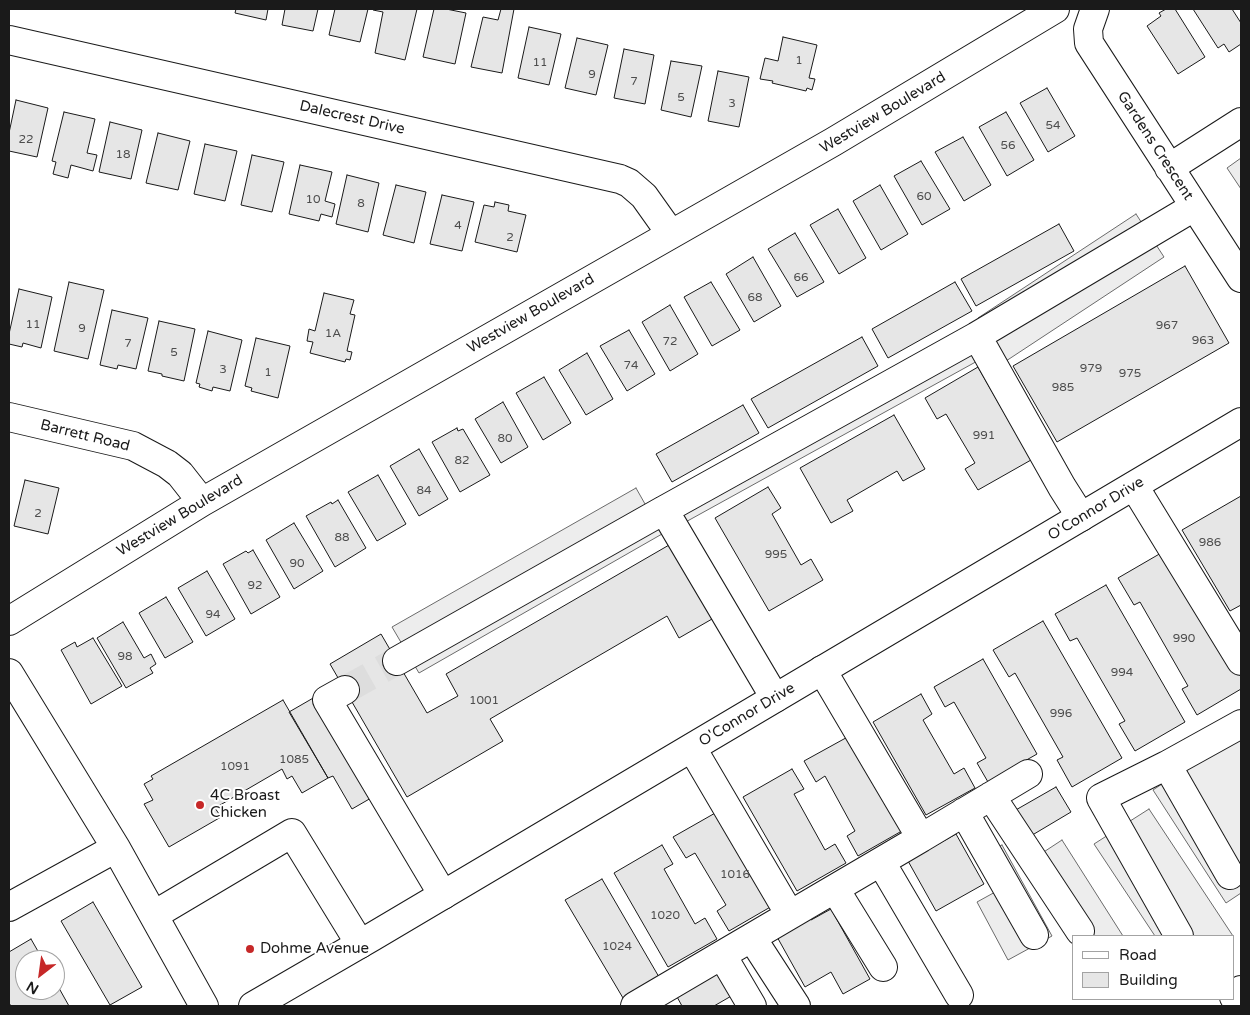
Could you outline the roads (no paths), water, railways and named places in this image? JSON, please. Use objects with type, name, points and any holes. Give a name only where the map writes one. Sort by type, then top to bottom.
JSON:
[{"type":"street","name":"Westview Boulevard","points":[[9,620],[202,502],[833,142],[1055,9]]},
{"type":"street","name":"Gardens Crescent","points":[[1095,9],[1088,29],[1089,43],[1241,278]]},
{"type":"street","name":"Dalecrest Drive","points":[[9,40],[620,179],[629,183],[644,196],[671,234]]},
{"type":"street","points":[[1169,168],[1241,122]]},
{"type":"street","points":[[397,662],[664,510],[977,336],[1194,208]]},
{"type":"street","points":[[977,336],[1062,488],[1081,517]]},
{"type":"street","name":"Barrett Road","points":[[9,417],[133,446],[167,464],[180,474],[202,502]]},
{"type":"street","name":"O'Connor Drive","points":[[253,1006],[1241,422]]},
{"type":"street","points":[[1134,486],[1241,661]]},
{"type":"street","points":[[664,510],[775,698]]},
{"type":"street","points":[[822,670],[921,838]]},
{"type":"street","points":[[9,673],[116,848],[204,1006]]},
{"type":"street","points":[[345,690],[327,700],[443,895]]},
{"type":"street","points":[[1178,935],[1101,798],[1167,766],[1241,724]]},
{"type":"street","points":[[692,748],[790,915]]},
{"type":"street","points":[[1167,766],[1230,875]]},
{"type":"street","points":[[635,1006],[1028,774]]},
{"type":"street","points":[[991,796],[1080,931]]},
{"type":"street","points":[[964,812],[1034,935]]},
{"type":"street","points":[[154,915],[292,832],[360,944]]},
{"type":"street","points":[[9,907],[116,848]]},
{"type":"street","points":[[881,862],[959,995]]},
{"type":"street","points":[[835,889],[883,967]]},
{"type":"street","points":[[752,938],[796,1006]]},
{"type":"street","points":[[722,955],[752,1006]]},
{"type":"tunnel","points":[[345,690],[397,661]]},
{"type":"place","name":"4C Broast Chicken","points":[[200,805]]},
{"type":"place","name":"Dohme Avenue","points":[[250,949]]}]
